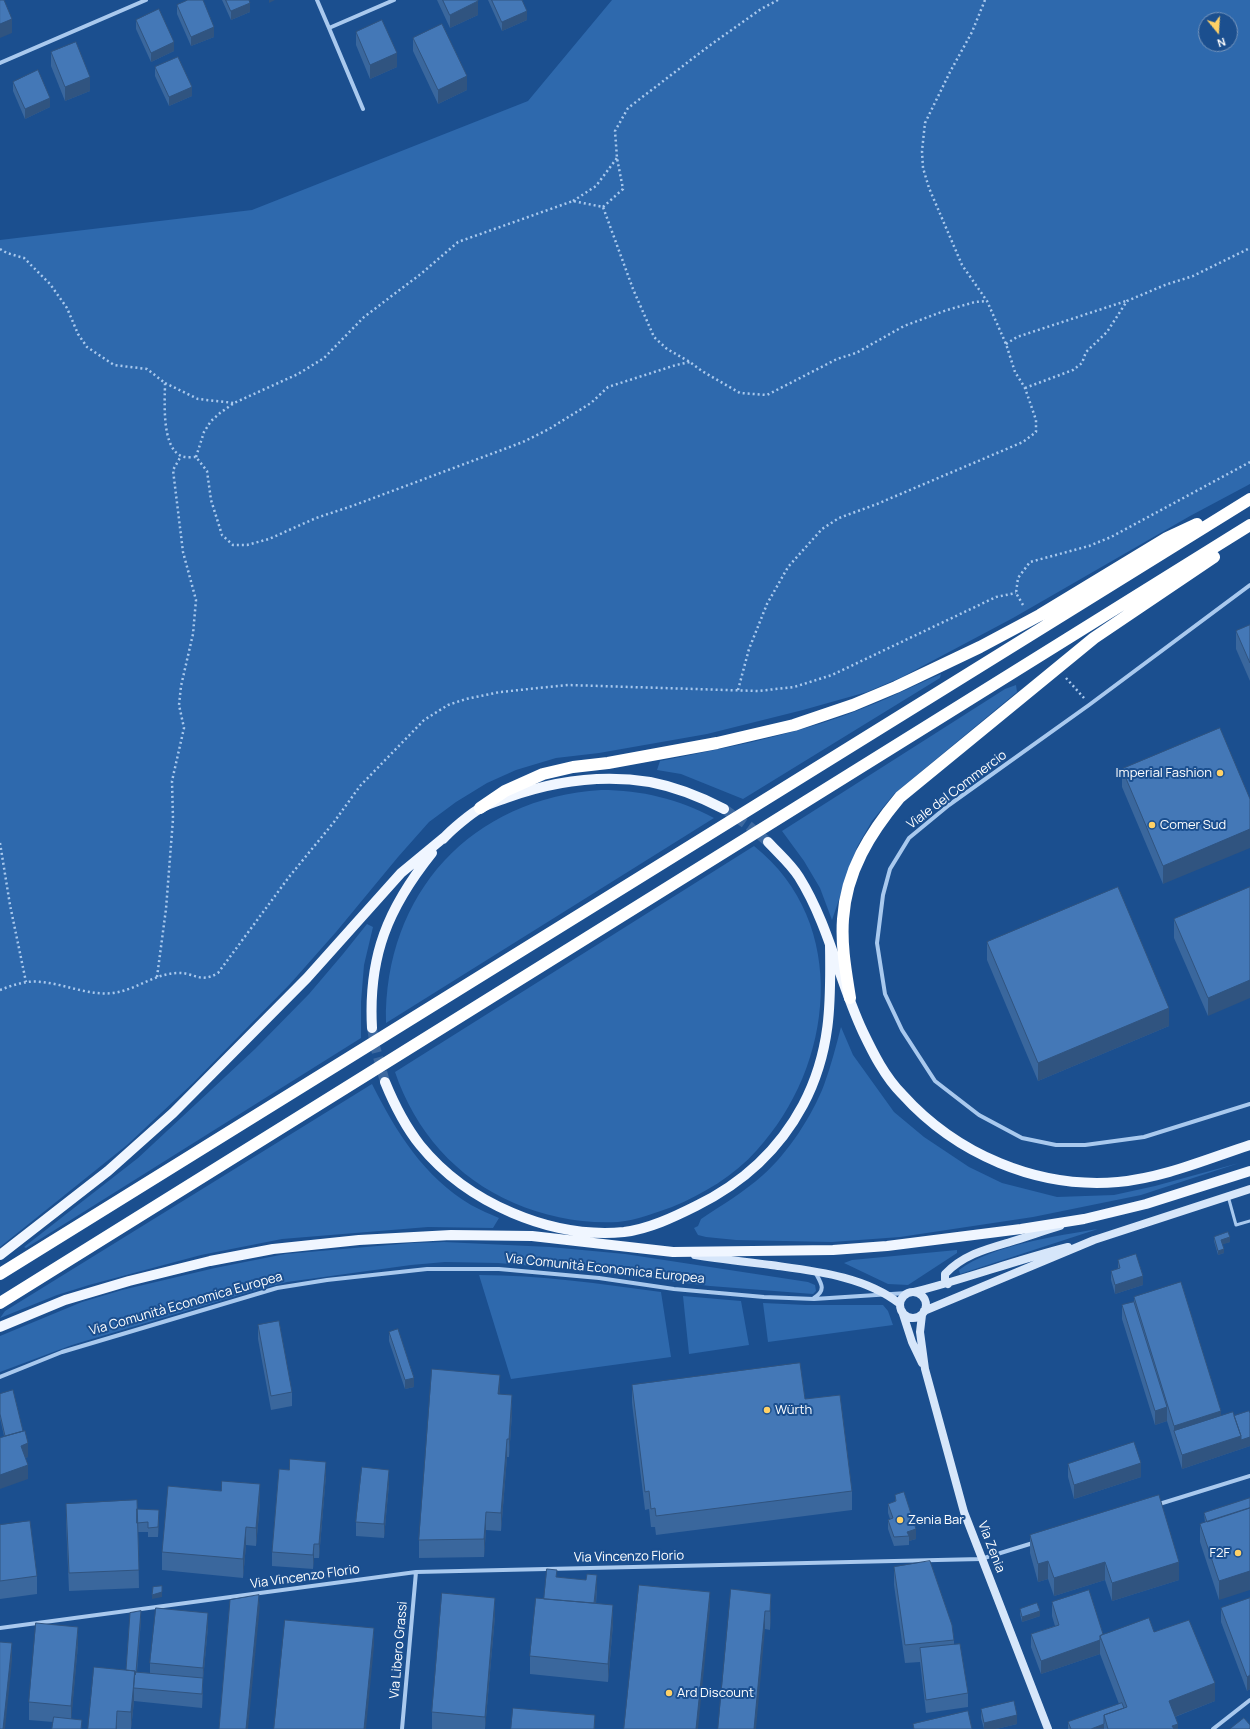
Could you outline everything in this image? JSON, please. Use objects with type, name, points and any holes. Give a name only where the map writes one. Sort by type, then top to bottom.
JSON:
[{"type":"highway","points":[[480,808],[505,791],[543,774],[573,767],[615,762],[717,743],[794,725],[853,705],[896,687],[987,643],[1040,615],[1168,538],[1249,499]]},
{"type":"highway","points":[[0,1274],[1249,499]]},
{"type":"highway","points":[[0,1303],[1250,525]]},
{"type":"highway","points":[[850,998],[843,950],[843,919],[846,896],[854,869],[864,847],[880,820],[900,797],[1094,638],[1250,531]]},
{"type":"main road","points":[[0,1255],[108,1172],[173,1113],[307,978],[401,873],[480,808],[520,793],[561,782],[597,778],[615,778],[651,782],[669,786],[724,809]]},
{"type":"main road","points":[[372,1028],[371,1010],[373,975],[387,924],[394,908],[412,878],[447,834]]},
{"type":"main road","points":[[768,842],[798,876],[818,912],[863,1032],[886,1075],[901,1094],[918,1111],[959,1142],[1004,1166],[1055,1179],[1093,1183],[1120,1182],[1169,1171],[1250,1146]]},
{"type":"main road","points":[[385,1082],[395,1104],[420,1146],[449,1174],[482,1197],[500,1207],[546,1226],[572,1231],[599,1233],[626,1232],[650,1226],[725,1191],[746,1175],[782,1138],[796,1116],[811,1087],[825,1043],[831,996],[830,946]]},
{"type":"main road","points":[[0,1328],[65,1300],[129,1281],[210,1261],[273,1249],[358,1240],[451,1235],[532,1236],[673,1252],[833,1250],[887,1246],[1021,1229],[1084,1219],[1146,1204],[1250,1171]]},
{"type":"main road","points":[[532,1236],[572,1231]]},
{"type":"main road","points":[[599,1233],[644,1249]]},
{"type":"street","points":[[0,63],[146,0]]},
{"type":"street","points":[[317,0],[363,109]]},
{"type":"street","points":[[329,28],[394,0]]},
{"type":"street","name":"Viale del Commercio","points":[[1250,585],[1089,705],[948,805],[909,838],[890,869],[883,896],[877,943],[885,994],[902,1030],[935,1081],[979,1115],[1022,1138],[1056,1145],[1085,1146],[1144,1137],[1250,1104]]},
{"type":"street","points":[[925,1369],[912,1342],[901,1307],[902,1298],[910,1292],[948,1284],[1036,1255],[1094,1240],[1229,1199],[1250,1189]]},
{"type":"street","points":[[924,1310],[936,1286],[953,1265],[978,1251],[1084,1219]]},
{"type":"street","points":[[673,1252],[814,1271],[850,1279],[889,1295],[901,1307],[906,1315],[911,1318],[916,1317],[924,1310],[1094,1240]]},
{"type":"street","name":"Via Comunità Economica Europea","points":[[0,1377],[62,1352],[277,1288],[327,1280],[427,1269],[499,1270],[599,1278],[674,1289],[764,1297],[814,1299],[889,1295],[910,1292]]},
{"type":"street","points":[[814,1271],[821,1283],[822,1290],[820,1295],[814,1299]]},
{"type":"street","points":[[945,1274],[945,1280],[948,1284]]},
{"type":"street","points":[[910,1292],[920,1294],[925,1298],[920,1332],[925,1369]]},
{"type":"street","name":"Via Zenia","points":[[925,1369],[964,1512],[1048,1729]]},
{"type":"street","points":[[1153,1506],[1250,1476]]},
{"type":"street","name":"Via Vincenzo Florio","points":[[0,1628],[416,1572],[981,1558],[1041,1540]]},
{"type":"street","name":"Via Libero Grassi","points":[[402,1729],[416,1572]]},
{"type":"street","points":[[1213,1729],[1250,1700]]},
{"type":"lane","points":[[1229,1199],[1236,1225],[1250,1221]]},
{"type":"path","points":[[603,207],[623,189],[617,158],[615,131],[628,108],[722,37],[761,9],[778,0]]},
{"type":"path","points":[[738,690],[749,649],[767,604],[788,567],[822,529],[838,518],[877,504],[1023,442],[1036,432],[1036,420],[1025,388],[1015,372],[1006,344],[987,301],[962,265],[929,188],[923,168],[922,151],[925,123],[972,32],[985,0]]},
{"type":"path","points":[[196,457],[204,432],[211,421],[234,403],[298,374],[324,358],[364,317],[422,273],[458,242],[573,201],[596,186],[617,158]]},
{"type":"path","points":[[573,201],[603,207]]},
{"type":"path","points":[[603,207],[654,337],[667,349],[740,393],[766,395],[837,359],[856,352],[904,326],[947,310],[975,302],[987,301]]},
{"type":"path","points":[[1006,344],[1017,338],[1127,301],[1165,285],[1193,276],[1250,248]]},
{"type":"path","points":[[0,249],[7,253],[24,258],[50,284],[67,308],[78,334],[87,347],[114,365],[147,369],[165,383],[198,399],[234,403]]},
{"type":"path","points":[[1025,388],[1073,370],[1082,363],[1086,352],[1108,332],[1127,301]]},
{"type":"path","points":[[165,383],[164,419],[172,447],[181,456],[196,457],[208,471],[211,500],[222,535],[233,545],[247,546],[269,539],[316,518],[395,491],[523,442],[549,429],[591,402],[608,387],[676,365],[690,362]]},
{"type":"path","points":[[157,977],[166,909],[174,819],[172,782],[184,728],[179,705],[181,686],[193,634],[196,600],[183,552],[172,470],[181,456]]},
{"type":"path","points":[[1023,605],[1016,593],[1018,578],[1030,562],[1089,546],[1111,538],[1250,462]]},
{"type":"path","points":[[0,990],[26,982],[41,982],[99,993],[113,993],[127,990],[157,977],[178,973],[204,979],[218,974],[289,877],[334,822],[360,786],[424,720],[448,705],[466,699],[500,692],[568,685],[758,691],[794,687],[832,675],[996,597],[1016,593]]},
{"type":"path","points":[[1066,677],[1089,705]]},
{"type":"path","points":[[0,843],[10,904],[26,982]]},
{"type":"shaded area","points":[[612,0],[1250,0],[1250,484],[1190,516],[1013,618],[902,677],[867,692],[707,734],[599,753],[556,758],[516,770],[487,783],[456,802],[429,822],[290,984],[193,1083],[127,1145],[0,1247],[0,240],[252,210],[528,101]]},
{"type":"shaded area","points":[[941,674],[940,678],[743,799],[681,774],[657,770],[660,761],[775,736],[843,716]]},
{"type":"shaded area","points":[[1016,685],[1017,692],[894,794],[872,821],[857,847],[832,920],[820,888],[804,861],[782,831],[1005,689]]},
{"type":"shaded area","points":[[601,790],[616,790],[659,797],[687,806],[714,818],[386,1023],[389,976],[401,933],[419,894],[444,861],[476,833],[513,812],[555,797]]},
{"type":"shaded area","points":[[754,846],[785,878],[806,914],[818,954],[821,995],[815,1037],[803,1078],[783,1116],[757,1150],[728,1176],[695,1196],[672,1207],[652,1214],[632,1220],[618,1222],[578,1221],[552,1216],[526,1208],[493,1193],[456,1166],[426,1133],[403,1094],[395,1072]]},
{"type":"shaded area","points":[[367,924],[373,927],[364,965],[361,1002],[361,1038],[26,1248],[24,1247],[138,1158],[255,1049],[309,994]]},
{"type":"shaded area","points":[[841,1027],[853,1055],[894,1112],[924,1137],[969,1167],[1002,1183],[1057,1197],[1114,1195],[1155,1186],[1239,1163],[1141,1195],[1033,1217],[900,1237],[832,1242],[736,1240],[698,1235],[694,1228],[698,1226],[701,1219],[741,1193],[756,1181],[772,1166],[790,1145],[806,1121],[819,1097],[831,1063]]},
{"type":"shaded area","points":[[372,1084],[401,1136],[425,1167],[454,1194],[471,1205],[499,1218],[493,1228],[428,1227],[282,1239],[201,1255],[89,1285],[57,1295],[0,1318],[5,1311]]},
{"type":"shaded area","points":[[1098,1229],[960,1274],[959,1270],[973,1261],[1007,1248],[1045,1238]]},
{"type":"shaded area","points":[[444,1242],[550,1247],[625,1254],[808,1282],[815,1285],[816,1291],[813,1294],[710,1286],[569,1269],[498,1263],[445,1262],[411,1265],[287,1282],[263,1288],[72,1345],[0,1372],[0,1336],[82,1302],[122,1290],[215,1268],[285,1254],[412,1243]]},
{"type":"shaded area","points":[[957,1250],[957,1253],[908,1285],[888,1284],[844,1263],[852,1260]]},
{"type":"shaded area","points":[[479,1275],[548,1278],[661,1292],[671,1357],[511,1379]]},
{"type":"shaded area","points":[[683,1296],[741,1301],[749,1345],[689,1354]]},
{"type":"shaded area","points":[[763,1303],[806,1305],[883,1305],[888,1311],[893,1325],[768,1342]]},
{"type":"building","points":[[0,0],[4,0],[12,19],[0,24]]},
{"type":"building","points":[[188,0],[203,0],[214,27],[191,37],[177,5]]},
{"type":"building","points":[[226,0],[249,0],[250,3],[231,11]]},
{"type":"building","points":[[443,0],[478,0],[478,1],[450,15]]},
{"type":"building","points":[[492,0],[522,0],[527,11],[502,22]]},
{"type":"building","points":[[159,9],[174,42],[151,53],[136,20]]},
{"type":"building","points":[[382,20],[397,53],[370,65],[356,32]]},
{"type":"building","points":[[442,24],[467,76],[438,90],[413,38]]},
{"type":"building","points":[[76,42],[90,77],[65,87],[51,52]]},
{"type":"building","points":[[178,57],[192,87],[169,97],[155,67]]},
{"type":"building","points":[[38,70],[50,98],[25,109],[13,82]]},
{"type":"building","points":[[1250,625],[1250,663],[1236,631]]},
{"type":"building","points":[[1220,728],[1250,799],[1250,829],[1163,866],[1122,769]]},
{"type":"building","points":[[1118,887],[1169,1008],[1038,1063],[987,942]]},
{"type":"building","points":[[1250,887],[1250,980],[1208,998],[1174,919]]},
{"type":"building","points":[[1228,1232],[1230,1237],[1221,1240],[1224,1249],[1218,1251],[1214,1237]]},
{"type":"building","points":[[1136,1254],[1143,1276],[1115,1285],[1111,1271],[1120,1268],[1118,1260]]},
{"type":"building","points":[[1181,1282],[1221,1411],[1174,1426],[1134,1297]]},
{"type":"building","points":[[1134,1302],[1167,1407],[1155,1411],[1122,1305]]},
{"type":"building","points":[[279,1321],[292,1392],[271,1396],[258,1325]]},
{"type":"building","points":[[398,1329],[414,1378],[405,1380],[389,1332]]},
{"type":"building","points":[[800,1363],[805,1399],[840,1395],[852,1491],[656,1516],[655,1508],[651,1509],[649,1491],[645,1492],[632,1385]]},
{"type":"building","points":[[432,1369],[500,1375],[498,1394],[512,1395],[501,1513],[486,1512],[484,1539],[419,1540]]},
{"type":"building","points":[[13,1390],[23,1431],[5,1436],[0,1414],[0,1394]]},
{"type":"building","points":[[1249,1411],[1250,1437],[1241,1440],[1234,1416]]},
{"type":"building","points":[[1233,1412],[1241,1436],[1182,1455],[1174,1431]]},
{"type":"building","points":[[25,1431],[28,1443],[21,1446],[28,1465],[0,1475],[0,1438]]},
{"type":"building","points":[[1134,1442],[1141,1463],[1074,1485],[1068,1464]]},
{"type":"building","points":[[290,1459],[326,1462],[319,1544],[314,1544],[313,1555],[272,1552],[279,1469],[289,1470]]},
{"type":"building","points":[[362,1467],[389,1470],[384,1524],[356,1522]]},
{"type":"building","points":[[222,1481],[260,1484],[256,1528],[246,1527],[243,1559],[162,1552],[168,1486],[221,1491]]},
{"type":"building","name":"Zenia Bar","points":[[904,1492],[916,1529],[907,1532],[909,1536],[894,1537],[888,1520],[893,1518],[888,1504],[896,1501],[895,1495]]},
{"type":"building","points":[[1159,1495],[1179,1562],[1112,1583],[1105,1562],[1054,1578],[1048,1561],[1038,1564],[1030,1535]]},
{"type":"building","points":[[1250,1498],[1250,1508],[1207,1522],[1204,1513]]},
{"type":"building","points":[[137,1500],[139,1570],[69,1573],[66,1504]]},
{"type":"building","points":[[1250,1508],[1250,1571],[1219,1581],[1200,1524]]},
{"type":"building","points":[[137,1509],[159,1510],[158,1527],[148,1528],[148,1522],[137,1523]]},
{"type":"building","points":[[30,1521],[37,1576],[0,1581],[0,1525]]},
{"type":"building","points":[[930,1561],[952,1625],[954,1640],[905,1645],[894,1567]]},
{"type":"building","points":[[547,1569],[557,1570],[556,1577],[586,1580],[587,1574],[597,1575],[594,1603],[544,1599]]},
{"type":"building","points":[[639,1585],[710,1592],[696,1729],[624,1729]]},
{"type":"building","points":[[162,1586],[162,1592],[152,1595],[153,1587]]},
{"type":"building","points":[[731,1589],[771,1594],[770,1611],[765,1611],[754,1729],[718,1729]]},
{"type":"building","points":[[1089,1590],[1103,1634],[1100,1636],[1100,1640],[1041,1661],[1031,1634],[1059,1625],[1052,1602]]},
{"type":"building","points":[[442,1593],[495,1598],[485,1717],[432,1712]]},
{"type":"building","points":[[259,1595],[246,1729],[219,1729],[230,1600]]},
{"type":"building","points":[[536,1598],[613,1605],[608,1664],[530,1656]]},
{"type":"building","points":[[1250,1598],[1250,1675],[1247,1677],[1221,1608]]},
{"type":"building","points":[[1037,1603],[1040,1611],[1022,1617],[1020,1609]]},
{"type":"building","points":[[156,1608],[208,1613],[203,1668],[150,1663]]},
{"type":"building","points":[[141,1611],[135,1675],[135,1671],[126,1670],[130,1613]]},
{"type":"building","points":[[1149,1618],[1154,1632],[1189,1620],[1215,1683],[1169,1701],[1178,1724],[1172,1726],[1174,1729],[1108,1729],[1104,1715],[1127,1707],[1100,1636]]},
{"type":"building","points":[[285,1620],[374,1628],[364,1729],[274,1729]]},
{"type":"building","points":[[36,1623],[78,1627],[71,1706],[29,1702]]},
{"type":"building","points":[[0,1642],[12,1643],[3,1729],[0,1729]]},
{"type":"building","points":[[960,1644],[968,1693],[926,1700],[920,1648]]},
{"type":"building","points":[[94,1667],[135,1671],[131,1712],[117,1711],[116,1729],[88,1729]]},
{"type":"building","points":[[135,1672],[203,1678],[202,1694],[134,1688]]},
{"type":"building","points":[[1014,1701],[1017,1715],[984,1723],[981,1709]]},
{"type":"building","points":[[1122,1703],[1124,1708],[1104,1715],[1104,1724],[1091,1729],[1071,1729],[1068,1722]]},
{"type":"building","points":[[513,1708],[595,1715],[594,1729],[511,1729]]},
{"type":"building","points":[[968,1711],[972,1729],[914,1729],[913,1724]]},
{"type":"building","points":[[54,1717],[82,1720],[81,1729],[52,1729]]},
{"type":"building","points":[[1244,1718],[1250,1725],[1250,1729],[1230,1729]]},
{"type":"tunnel","points":[[724,809],[749,826],[768,842]]},
{"type":"tunnel","points":[[372,1028],[375,1046],[385,1082]]},
{"type":"place","name":"Imperial Fashion","points":[[1220,773]]},
{"type":"place","name":"Comer Sud","points":[[1152,825]]},
{"type":"place","name":"Würth","points":[[767,1410]]},
{"type":"place","name":"Zenia Bar","points":[[900,1520]]},
{"type":"place","name":"F2F","points":[[1238,1553]]},
{"type":"place","name":"Ard Discount","points":[[669,1693]]}]
